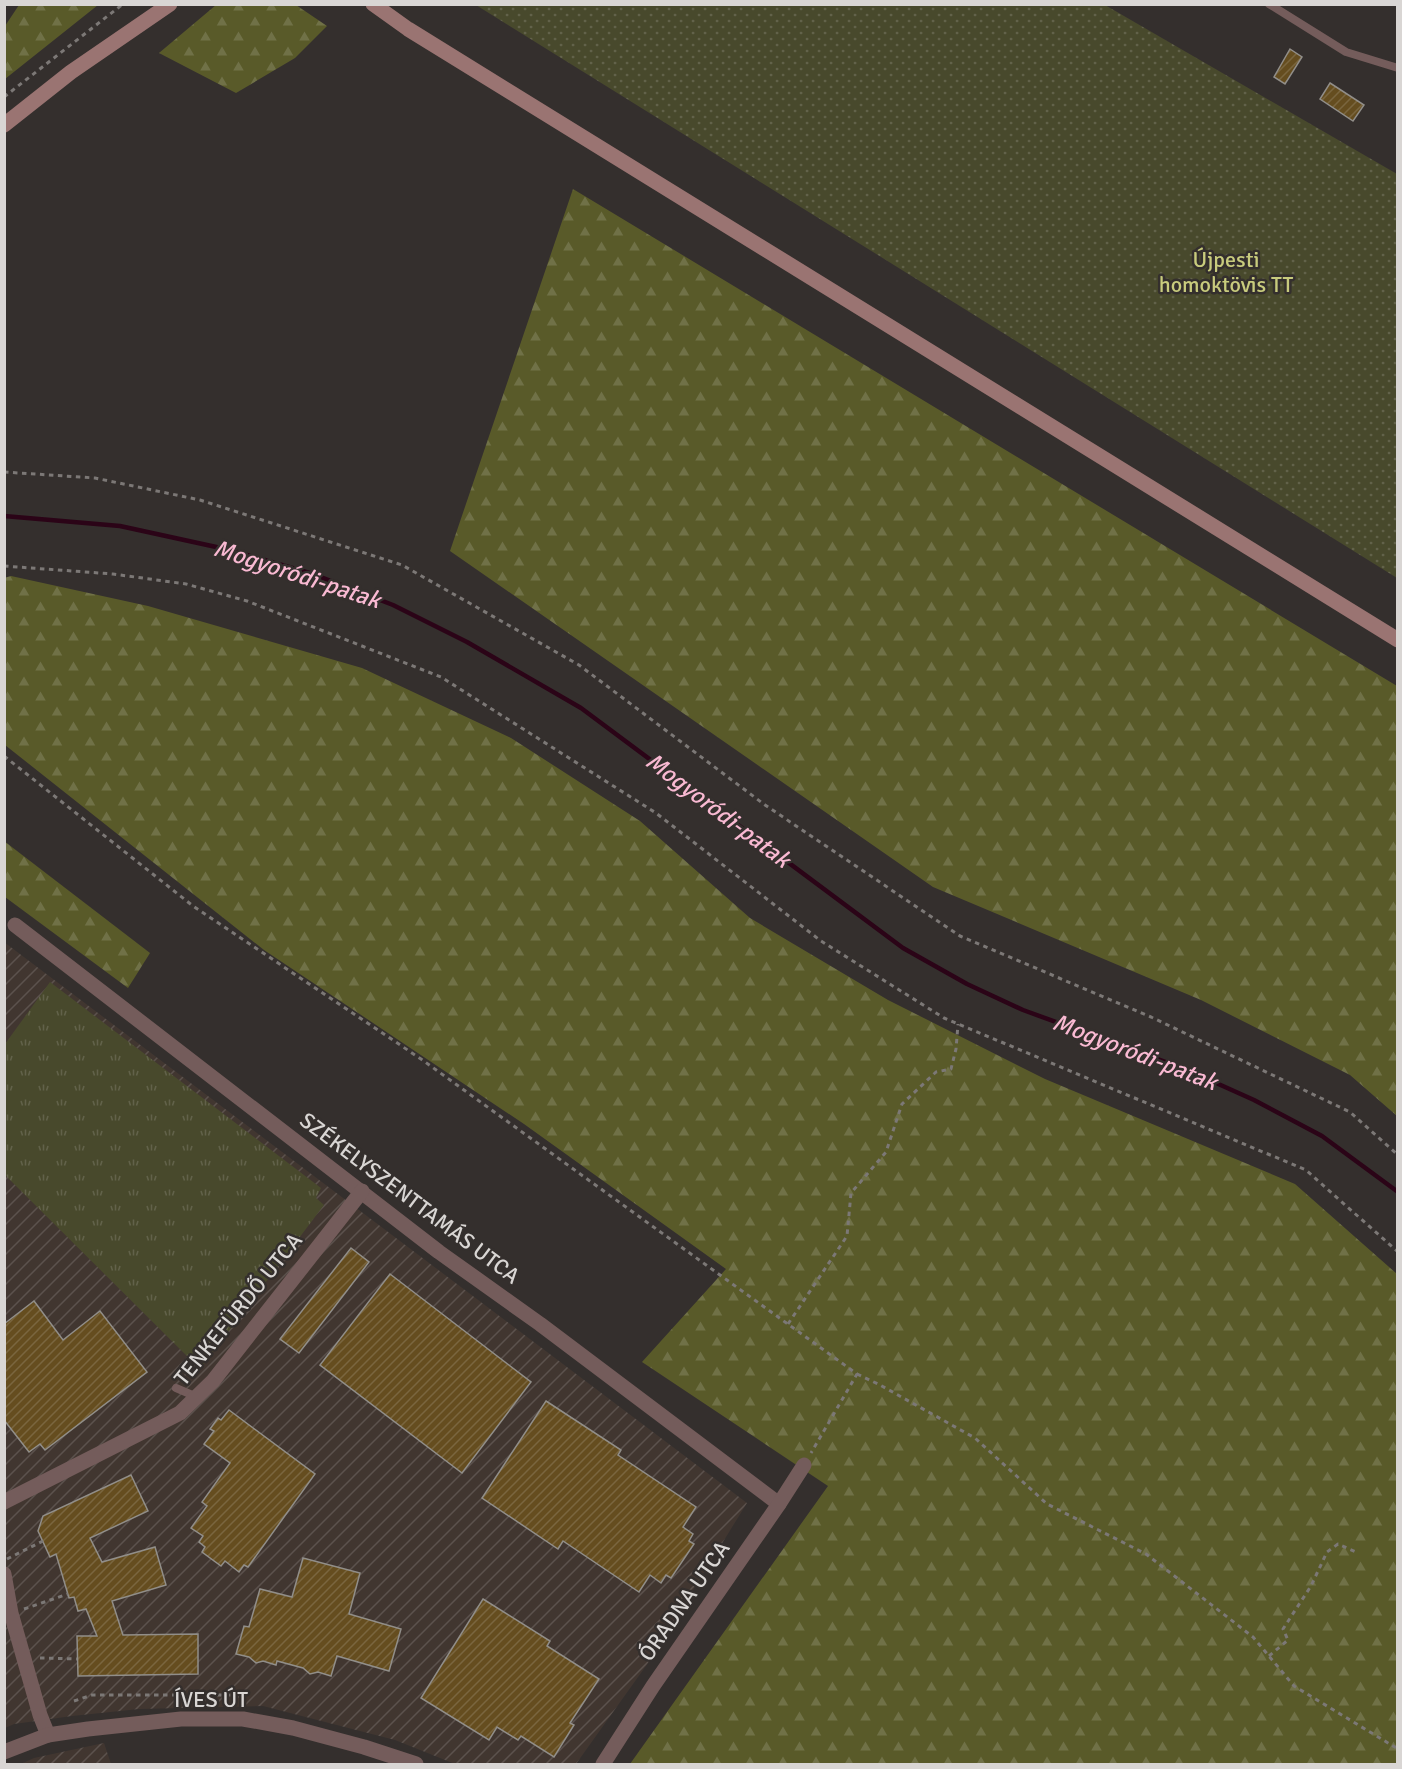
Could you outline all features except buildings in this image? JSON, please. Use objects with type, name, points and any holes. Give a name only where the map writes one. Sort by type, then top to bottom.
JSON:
[{"type":"main road","points":[[4,125],[71,72],[170,4]]},
{"type":"main road","points":[[373,4],[438,47],[1398,640]]},
{"type":"street","name":"SZÉKELYSZENTTAMÁS UTCA","points":[[15,925],[439,1252],[540,1324],[779,1504]]},
{"type":"street","name":"TENKEFÜRDŐ UTCA","points":[[4,1502],[180,1413],[213,1381],[362,1191]]},
{"type":"street","name":"ÓRADNA UTCA","points":[[603,1764],[653,1686],[804,1465]]},
{"type":"street","points":[[4,1574],[6,1596],[48,1736]]},
{"type":"street","name":"ÍVES ÚT","points":[[4,1752],[48,1736],[88,1729],[181,1719],[243,1719],[303,1731],[416,1764]]},
{"type":"lane","points":[[1269,4],[1346,52],[1398,68]]},
{"type":"lane","points":[[176,1388],[197,1397]]},
{"type":"path","points":[[4,97],[123,4]]},
{"type":"path","points":[[4,472],[95,478],[200,500],[402,565],[579,665],[765,805],[960,936],[1151,1017],[1350,1112],[1398,1155]]},
{"type":"path","points":[[4,566],[113,574],[186,584],[247,602],[441,677],[656,813],[821,941],[944,1018],[1306,1170],[1398,1251]]},
{"type":"path","points":[[4,756],[193,906],[421,1059],[857,1374],[880,1384],[975,1438],[1047,1504],[1146,1554],[1253,1637],[1294,1686],[1398,1749]]},
{"type":"path","points":[[788,1325],[847,1236],[851,1193],[886,1152],[902,1104],[936,1072],[951,1069],[956,1049],[958,1024]]},
{"type":"path","points":[[804,1465],[857,1374]]},
{"type":"path","points":[[4,1561],[43,1541]]},
{"type":"path","points":[[1269,1656],[1288,1640],[1283,1629],[1311,1586],[1327,1552],[1338,1544],[1356,1552]]},
{"type":"path","points":[[11,1613],[68,1594]]},
{"type":"path","points":[[24,1658],[77,1659]]},
{"type":"path","points":[[74,1701],[92,1695],[244,1695]]},
{"type":"shaded area","points":[[4,942],[747,1503],[648,1663],[576,1764],[455,1764],[395,1740],[263,1706],[139,1709],[14,1724],[5,1728]]},
{"type":"shaded area","points":[[104,1743],[111,1764],[21,1764],[34,1758]]},
{"type":"green space","points":[[19,5],[98,5],[5,79],[5,26]]},
{"type":"green space","points":[[216,5],[296,5],[327,26],[295,58],[236,93],[159,53]]},
{"type":"green space","name":"Újpesti homoktövis TT","points":[[476,5],[1105,5],[1397,174],[1397,578]]},
{"type":"green space","points":[[573,189],[1397,686],[1397,1116],[1350,1075],[1201,1000],[933,887],[450,551]]},
{"type":"green space","points":[[11,576],[148,606],[362,668],[511,738],[640,821],[750,918],[888,1000],[1045,1079],[1295,1184],[1397,1274],[1397,1764],[630,1764],[828,1486],[642,1362],[726,1269],[524,1124],[264,950],[5,745],[4,578]]},
{"type":"green space","points":[[4,841],[150,953],[128,988],[5,897]]},
{"type":"green space","points":[[50,982],[321,1188],[316,1198],[324,1205],[200,1369],[5,1175],[5,1044]]},
{"type":"waterway","name":"Mogyoródi-patak","points":[[4,516],[120,526],[230,550],[313,574],[393,605],[467,642],[581,708],[903,948],[967,984],[1023,1010],[1185,1069],[1254,1100],[1322,1136],[1398,1192]]}]
